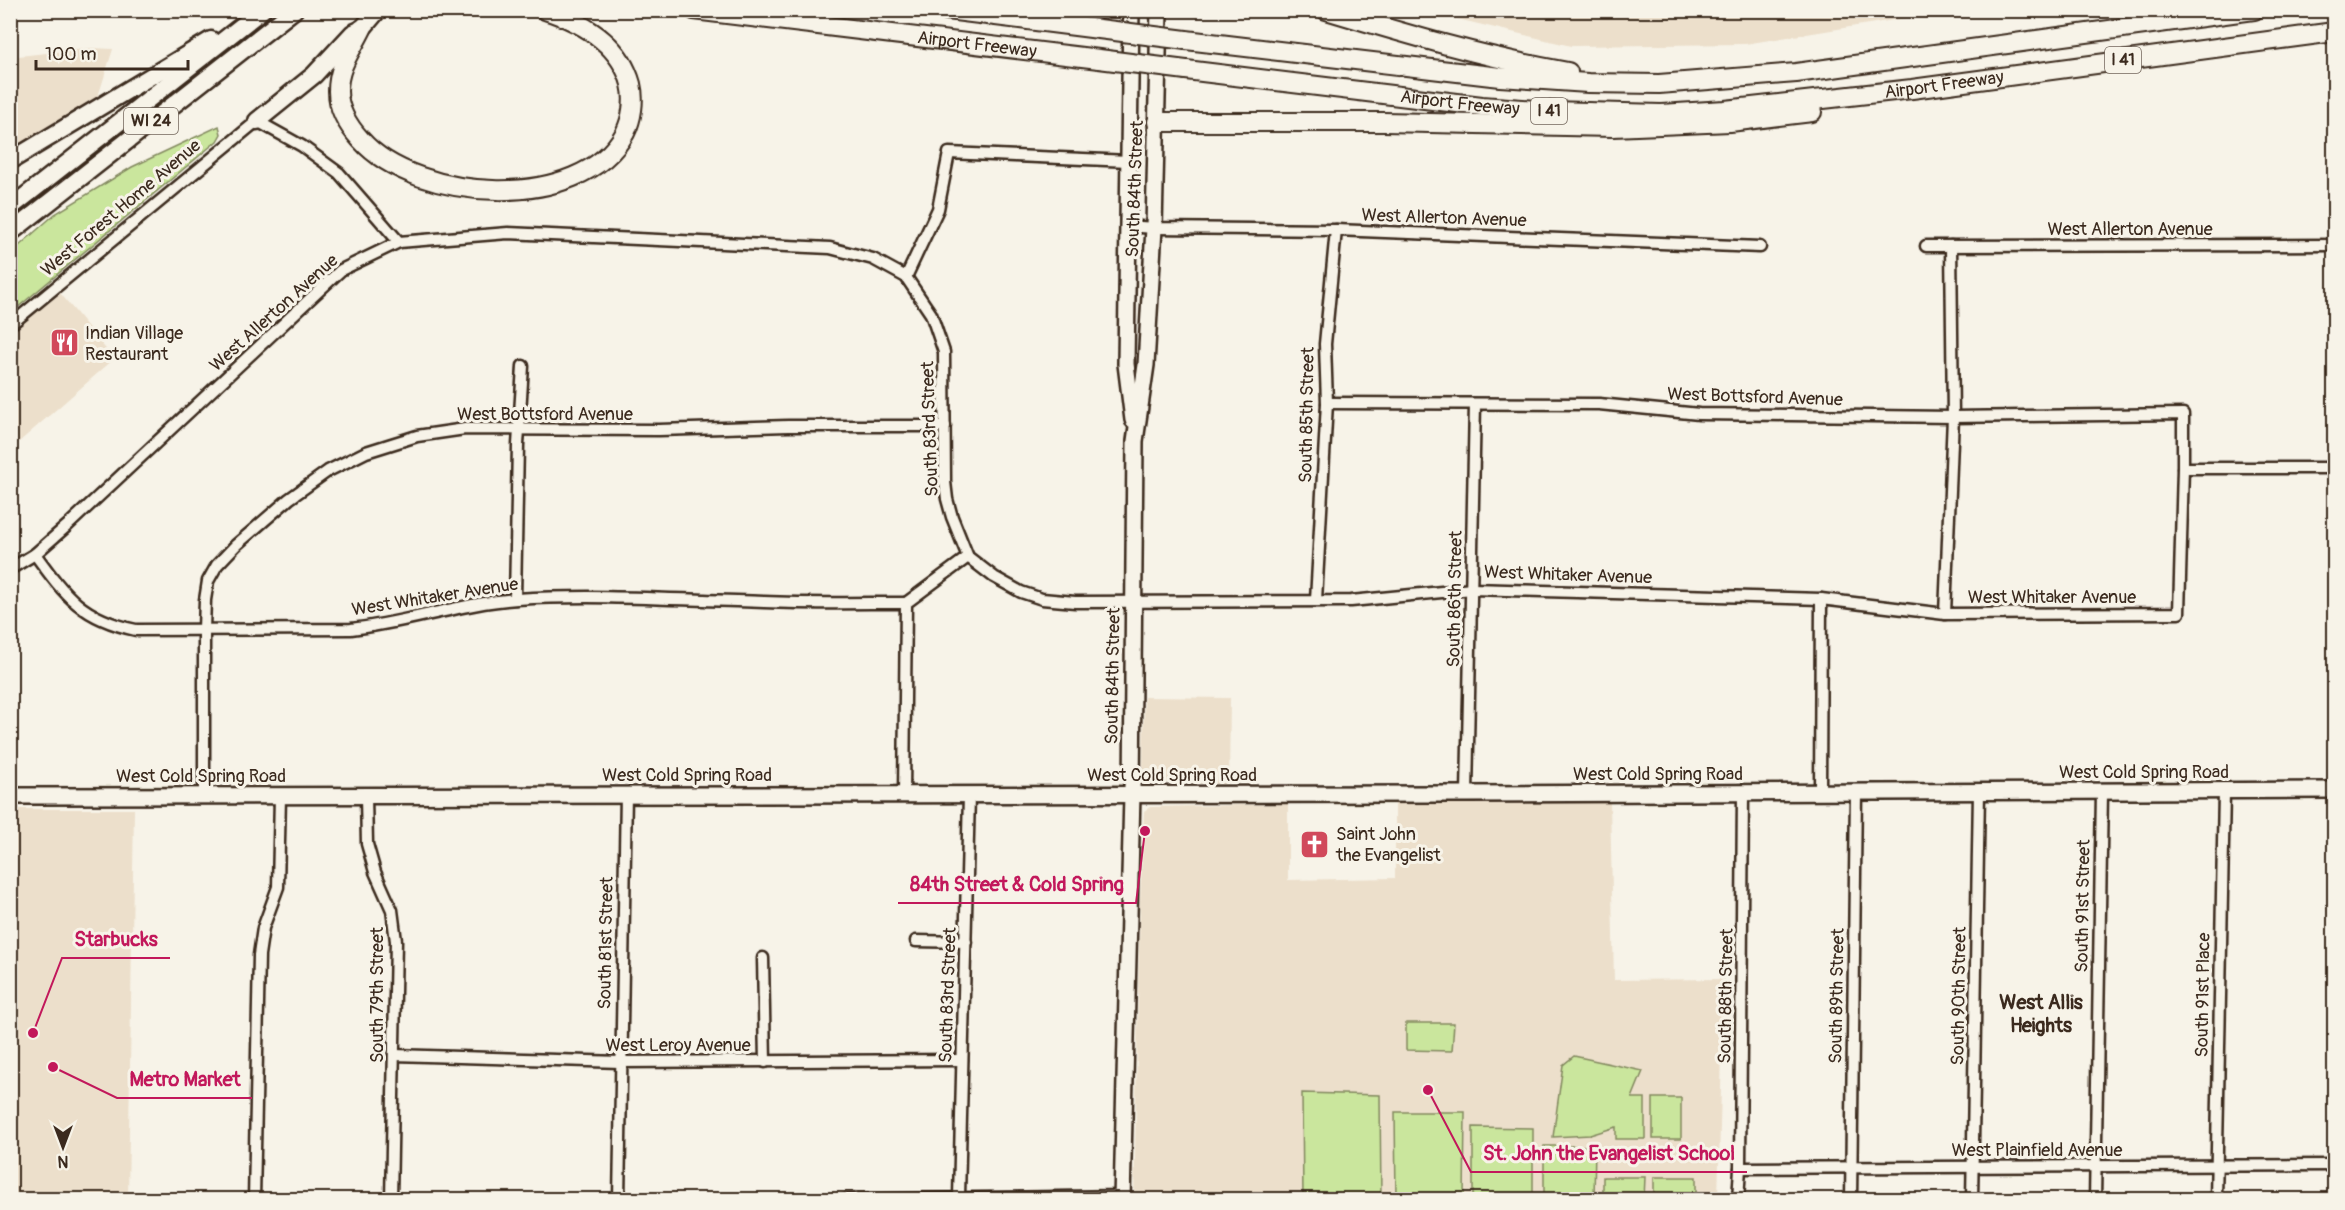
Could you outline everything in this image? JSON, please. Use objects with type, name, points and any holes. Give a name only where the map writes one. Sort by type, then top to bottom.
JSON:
[{"type":"highway","points":[[362,29],[342,67],[338,95],[346,119],[364,143],[393,166],[427,180],[472,188],[518,189],[569,178],[603,160],[612,153],[622,138],[632,108],[632,89],[629,77],[625,67],[611,48],[587,29],[545,10]]},
{"type":"highway","name":"Airport Freeway","points":[[694,10],[1482,106],[1661,114],[1725,110],[1912,89],[2334,32]]},
{"type":"highway","name":"Airport Freeway","points":[[947,10],[1500,77],[1588,83],[1659,84],[1808,72],[2254,10]]},
{"type":"highway","points":[[1326,10],[1524,65],[1573,72],[1706,71],[1730,80]]},
{"type":"highway","points":[[1157,123],[1384,122],[1613,127],[1676,126],[1834,109],[1912,89]]},
{"type":"main road","name":"WI 24","points":[[10,233],[294,11]]},
{"type":"main road","points":[[257,121],[314,75],[353,33],[362,29],[377,12]]},
{"type":"main road","points":[[10,161],[216,37],[257,15]]},
{"type":"main road","name":"WI 24","points":[[10,208],[257,15]]},
{"type":"street","name":"South 84th Street","points":[[1131,10],[1126,364],[1136,441]]},
{"type":"street","name":"South 84th Street","points":[[1122,1198],[1132,794],[1136,441],[1146,365],[1154,228],[1159,10]]},
{"type":"street","points":[[257,121],[302,146],[339,172],[399,242]]},
{"type":"street","name":"West Forest Home Avenue","points":[[10,325],[257,121]]},
{"type":"street","points":[[1130,122],[1157,123]]},
{"type":"street","points":[[906,277],[938,209],[949,153],[1129,161]]},
{"type":"street","name":"West Allerton Avenue","points":[[1127,226],[1336,230],[1760,247]]},
{"type":"street","name":"South 85th Street","points":[[1316,600],[1327,403],[1325,344],[1336,230]]},
{"type":"street","name":"West Allerton Avenue","points":[[10,569],[35,554],[341,270],[399,242],[508,233],[830,248],[873,259],[906,277]]},
{"type":"street","name":"West Allerton Avenue","points":[[1926,246],[2334,245]]},
{"type":"street","points":[[1945,614],[1953,417],[1952,246]]},
{"type":"street","name":"South 83rd Street","points":[[906,277],[931,314],[944,352],[947,499],[952,518],[969,557]]},
{"type":"street","points":[[515,599],[523,366]]},
{"type":"street","name":"West Bottsford Avenue","points":[[1327,403],[1599,404],[1699,414],[1953,417],[2182,414],[2183,468]]},
{"type":"street","name":"South 86th Street","points":[[1467,794],[1475,404]]},
{"type":"street","name":"West Bottsford Avenue","points":[[204,795],[204,629],[208,581],[217,565],[236,545],[289,499],[327,471],[366,452],[417,436],[465,429],[659,430],[788,426],[945,426]]},
{"type":"street","points":[[2183,468],[2334,468]]},
{"type":"street","name":"West Whitaker Avenue","points":[[969,557],[993,577],[1021,592],[1042,599],[1076,602],[1352,601],[1472,589],[1821,599],[1945,614],[2179,613],[2183,468]]},
{"type":"street","name":"West Whitaker Avenue","points":[[35,554],[71,600],[90,614],[112,625],[136,630],[351,629],[515,599],[601,597],[906,603]]},
{"type":"street","points":[[904,795],[906,603],[969,557]]},
{"type":"street","points":[[1820,793],[1821,599]]},
{"type":"street","name":"West Cold Spring Road","points":[[10,795],[2102,793],[2334,790]]},
{"type":"street","name":"South 90th Street","points":[[1972,1200],[1979,792]]},
{"type":"street","name":"South 91st Place","points":[[2216,1200],[2224,792]]},
{"type":"street","name":"South 88th Street","points":[[1738,1200],[1743,793]]},
{"type":"street","name":"South 89th Street","points":[[1851,1200],[1856,793]]},
{"type":"street","name":"South 91st Street","points":[[2095,1200],[2102,793]]},
{"type":"street","name":"South 81st Street","points":[[619,1200],[626,794]]},
{"type":"street","name":"South 83rd Street","points":[[959,1197],[969,795]]},
{"type":"street","points":[[254,1200],[259,956],[263,928],[278,888],[280,796]]},
{"type":"street","name":"South 79th Street","points":[[366,796],[367,844],[375,872],[392,910],[396,941],[392,1200]]},
{"type":"street","points":[[916,941],[966,942]]},
{"type":"street","points":[[763,958],[765,1062]]},
{"type":"street","name":"West Leroy Avenue","points":[[394,1055],[620,1062],[962,1060]]},
{"type":"street","name":"West Plainfield Avenue","points":[[1740,1168],[2334,1165]]},
{"type":"street","points":[[845,1200],[959,1197],[1122,1198]]},
{"type":"shaded area","points":[[1424,11],[1949,11],[1745,44],[1571,46]]},
{"type":"shaded area","points":[[92,48],[113,49],[96,103],[11,154],[10,57]]},
{"type":"shaded area","points":[[56,288],[114,359],[11,449],[11,325]]},
{"type":"shaded area","points":[[1144,697],[1230,698],[1229,784],[1147,782],[1143,771]]},
{"type":"shaded area","points":[[1610,802],[1614,980],[1724,979],[1718,1199],[1134,1200],[1144,811],[1150,807],[1288,804],[1288,880],[1395,878],[1395,804]]},
{"type":"shaded area","points":[[11,809],[134,809],[128,1199],[11,1199]]},
{"type":"green space","points":[[219,126],[221,134],[217,141],[11,313],[11,253],[55,214],[132,167]]},
{"type":"green space","points":[[1406,1023],[1454,1023],[1452,1051],[1406,1050]]},
{"type":"green space","points":[[1574,1056],[1643,1071],[1632,1098],[1645,1098],[1645,1139],[1616,1139],[1616,1127],[1590,1135],[1553,1137],[1563,1065]]},
{"type":"green space","points":[[1302,1093],[1380,1095],[1381,1199],[1303,1199]]},
{"type":"green space","points":[[1653,1098],[1681,1098],[1681,1139],[1653,1139]]},
{"type":"green space","points":[[1395,1112],[1465,1112],[1464,1199],[1396,1199]]},
{"type":"green space","points":[[1473,1127],[1533,1128],[1533,1199],[1473,1199]]},
{"type":"green space","points":[[1544,1146],[1595,1146],[1594,1199],[1544,1199]]},
{"type":"green space","points":[[1603,1177],[1645,1177],[1644,1199],[1603,1199]]},
{"type":"green space","points":[[1654,1177],[1696,1177],[1696,1199],[1654,1199]]},
{"type":"place","name":"Indian Village Restaurant","points":[[64,343]]},
{"type":"place","name":"84th Street & Cold Spring","points":[[1145,831]]},
{"type":"place","name":"Saint John the Evangelist","points":[[1315,844]]},
{"type":"place","name":"Starbucks","points":[[33,1033]]},
{"type":"place","name":"Metro Market","points":[[53,1067]]},
{"type":"place","name":"St. John the Evangelist School","points":[[1428,1090]]},
{"type":"district","name":"West Allis Heights","points":[[2041,1014]]}]
